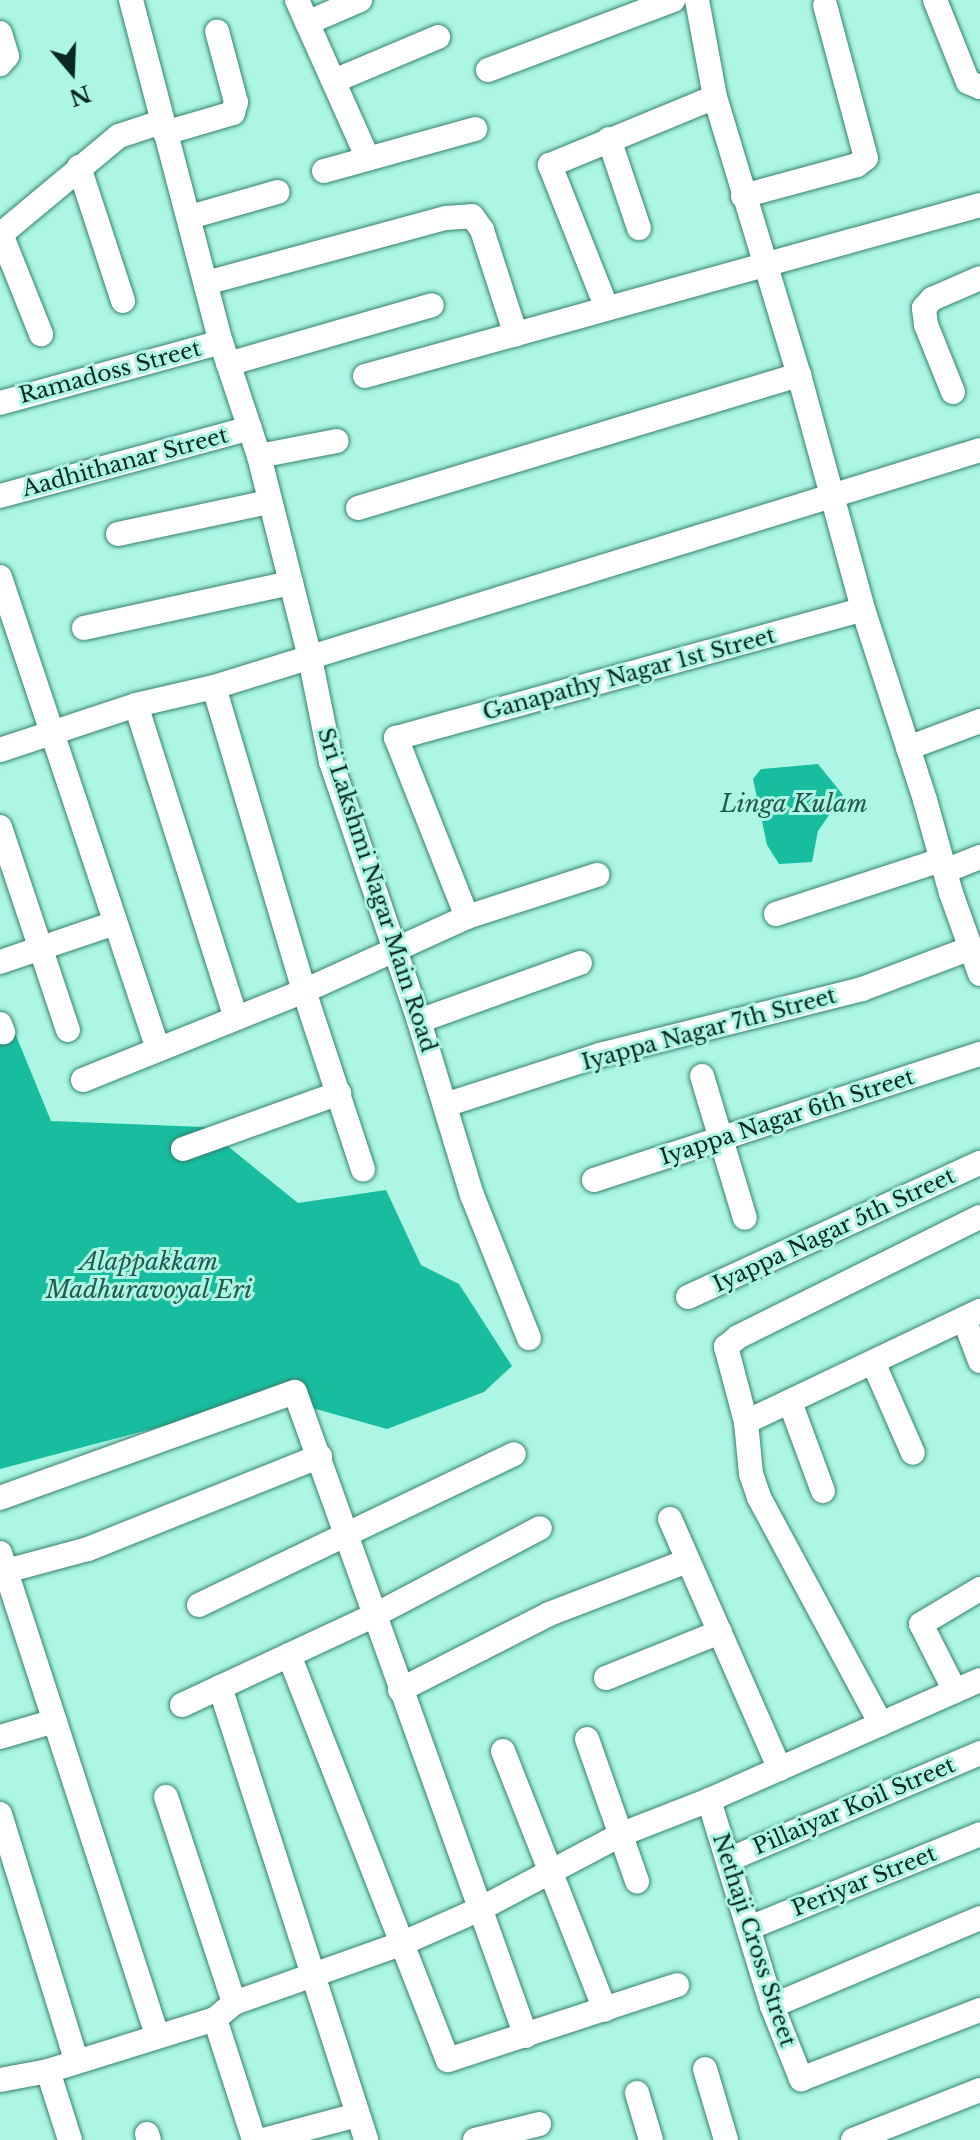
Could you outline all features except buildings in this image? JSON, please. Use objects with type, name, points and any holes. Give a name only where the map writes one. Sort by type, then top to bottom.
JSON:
[{"type":"street","name":"Sri Lakshmi Nagar Main Road","points":[[131,0],[224,353],[259,456],[310,658],[331,762],[419,1021],[472,1195],[529,1338]]},
{"type":"street","points":[[297,0],[368,159]]},
{"type":"street","points":[[307,23],[360,0]]},
{"type":"street","points":[[488,70],[673,0]]},
{"type":"street","points":[[697,0],[715,97],[763,265],[799,375],[863,609],[980,974]]},
{"type":"street","points":[[935,0],[968,82],[980,87]]},
{"type":"street","points":[[743,196],[857,165],[866,158],[825,5]]},
{"type":"street","points":[[41,334],[1,234],[119,136],[233,113],[236,102],[217,31]]},
{"type":"street","points":[[0,33],[7,56],[0,64]]},
{"type":"street","points":[[334,81],[438,37]]},
{"type":"street","points":[[606,306],[550,165],[715,97]]},
{"type":"street","points":[[324,171],[475,129]]},
{"type":"street","points":[[609,139],[639,228]]},
{"type":"street","points":[[79,167],[123,301]]},
{"type":"street","points":[[190,217],[278,192]]},
{"type":"street","points":[[365,376],[516,335],[606,306],[980,205]]},
{"type":"street","points":[[206,283],[446,218],[472,216],[482,230],[516,335]]},
{"type":"street","points":[[953,392],[926,325],[924,308],[932,299],[980,278]]},
{"type":"street","name":"Ramadoss Street","points":[[0,403],[432,305]]},
{"type":"street","points":[[358,508],[799,375]]},
{"type":"street","name":"Aadhithanar Street","points":[[0,496],[250,428]]},
{"type":"street","points":[[259,456],[337,441]]},
{"type":"street","points":[[0,750],[136,705],[214,687],[310,658],[980,450]]},
{"type":"street","points":[[118,534],[269,502]]},
{"type":"street","points":[[0,577],[158,1049]]},
{"type":"street","points":[[84,628],[291,583]]},
{"type":"street","name":"Ganapathy Nagar 1st Street","points":[[467,917],[396,738],[863,609]]},
{"type":"street","points":[[214,687],[304,991],[363,1169]]},
{"type":"street","points":[[136,705],[236,1018]]},
{"type":"street","points":[[908,748],[980,721]]},
{"type":"street","points":[[0,827],[68,1030]]},
{"type":"street","points":[[776,914],[980,857]]},
{"type":"street","points":[[83,1080],[304,991],[467,917],[597,875]]},
{"type":"street","points":[[0,962],[115,923]]},
{"type":"street","name":"Iyappa Nagar 7th Street","points":[[445,1105],[600,1055],[862,989],[971,948]]},
{"type":"street","points":[[419,1021],[580,963]]},
{"type":"street","name":"Iyappa Nagar 6th Street","points":[[594,1180],[980,1054]]},
{"type":"street","points":[[702,1076],[745,1218]]},
{"type":"street","points":[[183,1149],[339,1093]]},
{"type":"street","name":"Iyappa Nagar 5th Street","points":[[688,1297],[980,1163]]},
{"type":"street","points":[[881,1724],[759,1497],[751,1474],[746,1422],[726,1357],[729,1341],[980,1217]]},
{"type":"street","points":[[746,1422],[972,1315],[980,1361]]},
{"type":"street","points":[[873,1362],[913,1453]]},
{"type":"street","points":[[0,1498],[290,1392],[298,1397],[377,1614],[400,1690],[478,1910],[526,2036]]},
{"type":"street","points":[[790,1402],[823,1491]]},
{"type":"street","points":[[199,1605],[514,1454]]},
{"type":"street","points":[[157,2035],[3,1562],[88,1549],[320,1456]]},
{"type":"street","points":[[670,1519],[780,1769]]},
{"type":"street","points":[[182,1705],[377,1614],[540,1528]]},
{"type":"street","points":[[400,1690],[549,1614],[687,1561]]},
{"type":"street","points":[[955,1691],[921,1626],[923,1620],[980,1589]]},
{"type":"street","points":[[606,1678],[720,1632]]},
{"type":"street","points":[[289,1655],[448,2060],[677,1985]]},
{"type":"street","points":[[0,2080],[48,2071],[215,2019],[234,2003],[401,1944],[478,1910],[622,1834],[709,1800],[980,1680]]},
{"type":"street","points":[[220,1687],[366,2140]]},
{"type":"street","points":[[0,1737],[55,1721]]},
{"type":"street","points":[[587,1739],[637,1881]]},
{"type":"street","points":[[503,1751],[605,2010]]},
{"type":"street","name":"Pillaiyar Koil Street","points":[[728,1860],[980,1753]]},
{"type":"street","points":[[166,1797],[234,2003]]},
{"type":"street","name":"Nethaji Cross Street","points":[[709,1800],[772,2006],[801,2079],[980,2010]]},
{"type":"street","points":[[0,1814],[76,2060]]},
{"type":"street","name":"Periyar Street","points":[[749,1928],[980,1834]]},
{"type":"street","points":[[772,2006],[980,1918]]},
{"type":"street","points":[[215,2019],[254,2140]]},
{"type":"street","points":[[705,2069],[726,2140]]},
{"type":"street","points":[[48,2071],[70,2140]]},
{"type":"street","points":[[853,2140],[980,2090]]},
{"type":"street","points":[[637,2093],[651,2140]]},
{"type":"street","points":[[263,2140],[357,2115]]},
{"type":"street","points":[[475,2140],[539,2124]]},
{"type":"water","name":"Linga Kulam","points":[[818,764],[843,795],[818,831],[812,862],[779,864],[767,845],[753,779],[761,769]]},
{"type":"water","name":"Alappakkam Madhuravoyal Eri","points":[[15,1033],[51,1121],[204,1127],[298,1203],[386,1190],[421,1265],[459,1284],[512,1366],[484,1392],[387,1429],[273,1397],[0,1469],[0,1034]]}]
